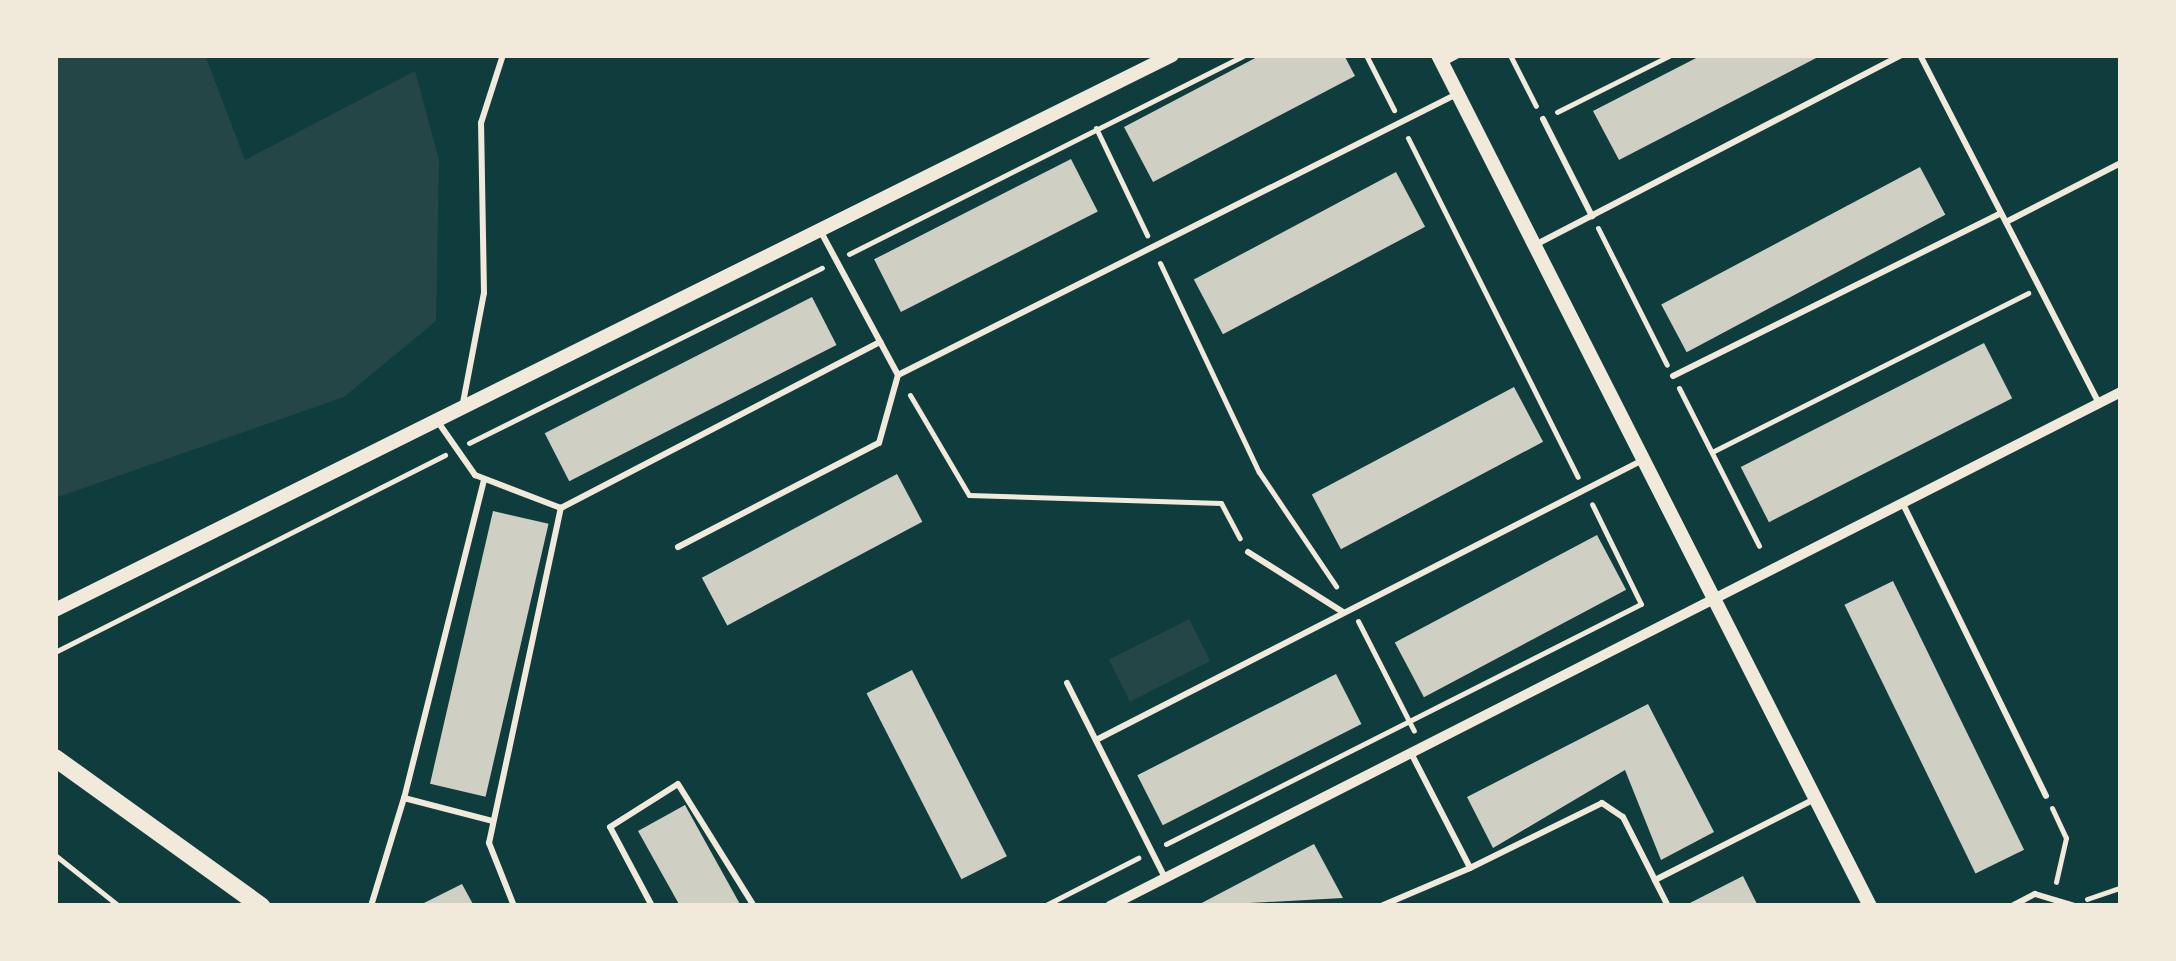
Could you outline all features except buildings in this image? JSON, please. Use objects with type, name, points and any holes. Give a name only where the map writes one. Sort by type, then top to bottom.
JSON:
[{"type":"main road","points":[[55,758],[261,906]]},
{"type":"street","points":[[55,610],[1172,55]]},
{"type":"street","points":[[1440,59],[1870,906]]},
{"type":"street","points":[[1110,906],[2121,392]]},
{"type":"lane","points":[[461,409],[484,293],[479,144],[503,55]]},
{"type":"lane","points":[[1440,59],[1458,55]]},
{"type":"lane","points":[[1535,245],[1902,55]]},
{"type":"lane","points":[[1920,55],[2099,403]]},
{"type":"lane","points":[[898,375],[1458,94]]},
{"type":"lane","points":[[1543,119],[1592,216]]},
{"type":"lane","points":[[2006,222],[2121,162]]},
{"type":"lane","points":[[1673,376],[2001,213]]},
{"type":"lane","points":[[678,547],[879,442],[898,375],[820,230]]},
{"type":"lane","points":[[437,421],[484,480],[561,508],[880,342]]},
{"type":"lane","points":[[1096,740],[1645,459]]},
{"type":"lane","points":[[371,906],[404,798],[484,480]]},
{"type":"lane","points":[[1902,503],[2046,796]]},
{"type":"lane","points":[[514,906],[491,857],[493,820],[561,508]]},
{"type":"lane","points":[[1248,552],[1348,611]]},
{"type":"lane","points":[[1068,683],[1165,878]]},
{"type":"lane","points":[[1411,753],[1470,868]]},
{"type":"lane","points":[[652,906],[610,827],[678,784],[754,906]]},
{"type":"lane","points":[[404,798],[493,820]]},
{"type":"lane","points":[[1655,880],[1816,798]]},
{"type":"lane","points":[[1380,906],[1470,868],[1602,803],[1623,817],[1668,906]]},
{"type":"lane","points":[[2012,906],[2036,894],[2075,905]]},
{"type":"path","points":[[55,652],[1244,55]]},
{"type":"path","points":[[1044,906],[1641,604],[1366,55]]},
{"type":"path","points":[[1510,55],[1543,119],[1670,55]]},
{"type":"path","points":[[1096,128],[1259,472],[1348,611],[1422,747]]},
{"type":"path","points":[[1711,452],[2040,287]]},
{"type":"path","points":[[898,375],[969,496],[1221,503],[1248,552]]},
{"type":"path","points":[[2046,796],[2066,838],[2052,898]]},
{"type":"path","points":[[55,856],[119,906]]},
{"type":"path","points":[[2075,905],[2121,888]]},
{"type":"shaded area","points":[[55,55],[205,55],[245,160],[415,71],[439,160],[436,321],[344,397],[55,498]]},
{"type":"shaded area","points":[[1189,619],[1210,661],[1130,702],[1109,660]]}]
